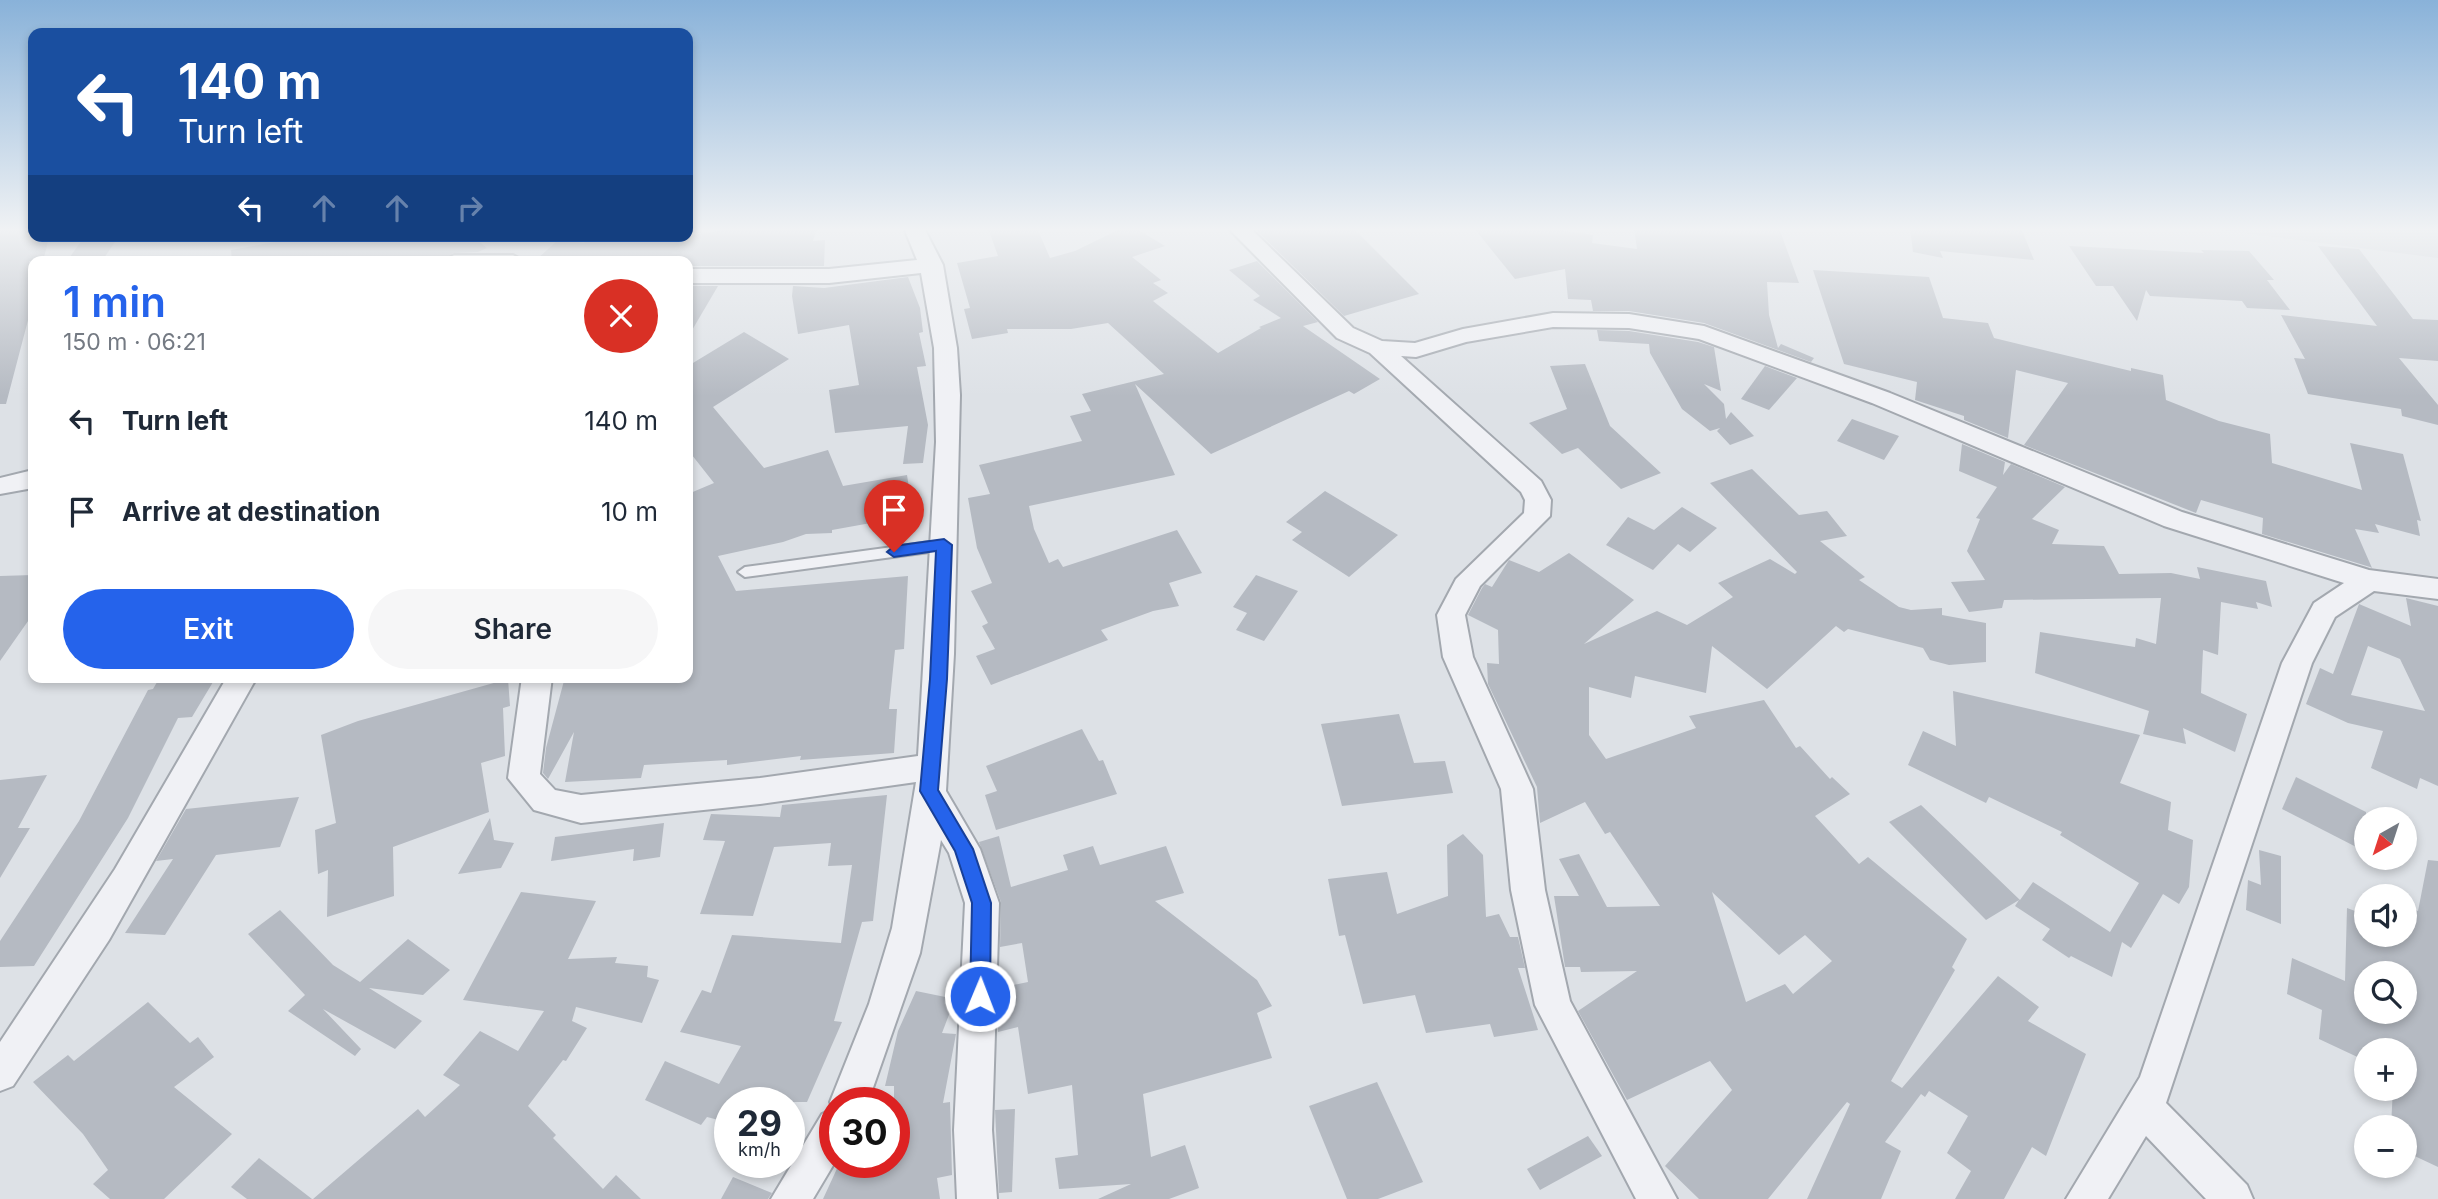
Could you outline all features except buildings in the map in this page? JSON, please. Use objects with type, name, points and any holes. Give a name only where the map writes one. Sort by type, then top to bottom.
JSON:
[{"type":"street","points":[[855,1087],[886,1007],[915,904],[930,779],[944,545],[946,363],[935,284]]},
{"type":"street","points":[[1295,284],[1345,333],[1378,348],[1498,459],[1532,486],[1538,500],[1537,516],[1470,579],[1451,615],[1458,657],[1517,789],[1528,890],[1553,1005],[1657,1199]]},
{"type":"street","points":[[1378,348],[1416,350],[1464,337],[1553,320],[1629,321],[1704,333],[1881,398],[2173,519],[2369,580],[2438,589]]},
{"type":"street","points":[[2,486],[28,480]]},
{"type":"street","points":[[2086,1199],[2155,1086],[2297,663],[2323,610],[2369,580]]},
{"type":"street","points":[[0,1073],[31,1031],[120,889],[239,683]]},
{"type":"street","points":[[536,683],[524,778],[545,801],[581,809],[760,791],[930,779]]},
{"type":"street","points":[[930,779],[964,849],[982,903],[973,1130],[977,1199]]},
{"type":"street","points":[[2144,1107],[2233,1199]]},
{"type":"street","points":[[791,1199],[819,1153]]},
{"type":"lane","points":[[745,572],[944,545]]},
{"type":"route","points":[[894,552],[944,545],[939,679],[929,791],[964,849],[982,903],[980,996]]}]
